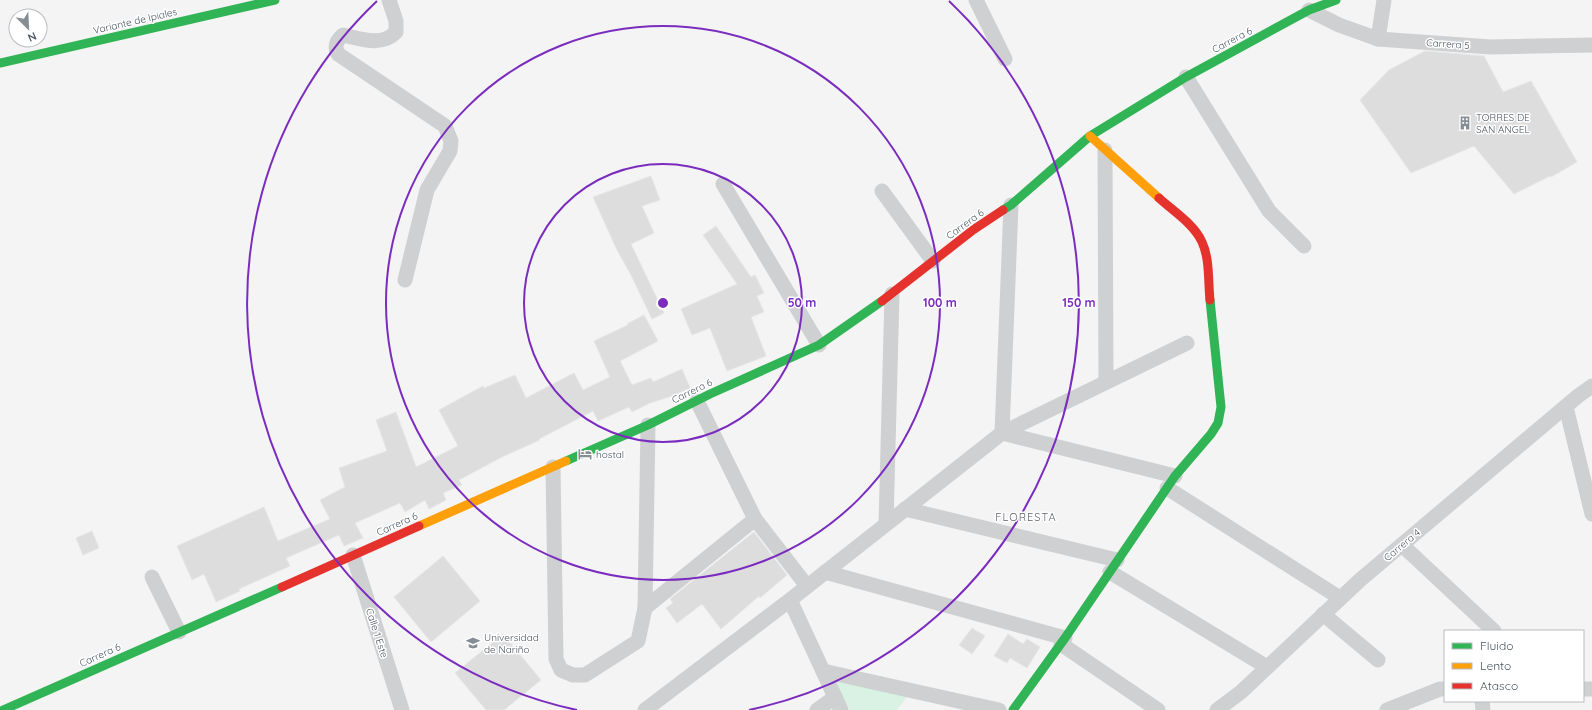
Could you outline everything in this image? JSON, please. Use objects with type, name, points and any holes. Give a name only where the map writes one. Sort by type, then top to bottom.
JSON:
[{"type":"main road","name":"Variante de Ipiales","points":[[0,63],[275,0]]},
{"type":"main road","name":"Carrera 6","points":[[3,710],[648,425],[819,345],[892,294],[973,230],[1011,205],[1090,136],[1308,5],[1336,0]]},
{"type":"main road","points":[[1013,710],[1063,641],[1166,488],[1212,434],[1218,423],[1222,407],[1206,258],[1202,242],[1193,229],[1090,136]]},
{"type":"street","points":[[388,0],[396,21],[396,32],[391,37],[385,40],[372,41],[343,35],[336,44],[336,49],[338,54],[445,126],[449,133],[451,141],[450,151],[427,190],[405,280]]},
{"type":"street","points":[[976,0],[1005,59]]},
{"type":"street","points":[[1378,39],[1384,0]]},
{"type":"street","name":"Carrera 5","points":[[1308,5],[1339,25],[1378,39],[1491,47],[1592,45]]},
{"type":"street","points":[[1186,77],[1269,211],[1304,246]]},
{"type":"street","points":[[1105,150],[1106,382]]},
{"type":"street","points":[[723,184],[819,345]]},
{"type":"street","points":[[882,191],[933,262]]},
{"type":"street","points":[[1002,432],[1011,205]]},
{"type":"street","points":[[886,524],[892,294]]},
{"type":"street","points":[[645,710],[790,600],[1002,432],[1187,343]]},
{"type":"street","name":"Carrera 4","points":[[1217,710],[1241,692],[1340,598],[1592,386]]},
{"type":"street","points":[[697,401],[756,519],[807,586]]},
{"type":"street","points":[[1566,407],[1592,514]]},
{"type":"street","points":[[553,467],[556,659],[561,670],[572,675],[585,675],[638,641],[645,608],[648,425]]},
{"type":"street","points":[[1002,432],[1175,476]]},
{"type":"street","points":[[1166,488],[1340,598]]},
{"type":"street","points":[[905,509],[1113,566],[1267,668]]},
{"type":"street","points":[[645,608],[756,519]]},
{"type":"street","points":[[1402,545],[1493,630]]},
{"type":"street","name":"Calle 1 Este","points":[[353,555],[402,710]]},
{"type":"street","points":[[825,572],[1063,641],[1158,710]]},
{"type":"street","points":[[152,577],[180,632]]},
{"type":"street","points":[[790,600],[838,704],[817,710]]},
{"type":"street","points":[[1323,614],[1378,660]]},
{"type":"street","points":[[823,671],[999,710]]},
{"type":"street","points":[[1388,710],[1440,689],[1444,689]]},
{"type":"green space","points":[[832,679],[907,697],[897,710],[850,710]]},
{"type":"building","name":"TORRES DE SAN ANGEL","points":[[1425,51],[1484,56],[1503,92],[1531,81],[1577,162],[1551,177],[1550,176],[1514,194],[1474,146],[1411,173],[1360,100],[1389,70]]},
{"type":"building","points":[[651,176],[660,200],[642,206],[654,233],[631,244],[664,313],[652,319],[617,250],[593,197]]},
{"type":"building","points":[[716,226],[751,277],[755,275],[764,293],[757,296],[764,312],[751,317],[766,356],[727,371],[710,328],[692,335],[681,309],[737,284],[703,235]]},
{"type":"building","points":[[644,315],[658,341],[620,361],[632,385],[651,378],[653,382],[682,369],[690,388],[650,403],[632,412],[629,407],[598,421],[593,411],[539,439],[540,440],[502,457],[459,480],[462,485],[443,493],[446,500],[431,508],[429,509],[425,500],[405,512],[400,503],[355,523],[363,538],[344,546],[339,535],[286,558],[290,566],[239,589],[240,591],[216,602],[204,574],[192,580],[177,546],[264,507],[278,541],[330,519],[320,500],[345,487],[339,468],[387,451],[376,420],[396,412],[416,467],[458,446],[439,410],[483,386],[484,388],[515,375],[526,398],[574,373],[583,390],[610,377],[594,341],[628,325],[627,324]]},
{"type":"building","points":[[92,531],[99,548],[83,555],[76,538]]},
{"type":"building","points":[[754,532],[787,575],[760,598],[759,596],[721,629],[702,604],[677,623],[666,608],[673,603],[670,599]]},
{"type":"building","points":[[443,556],[480,601],[431,642],[394,597]]},
{"type":"building","points":[[972,628],[985,636],[972,654],[959,645]]},
{"type":"building","points":[[503,634],[541,680],[504,710],[486,710],[455,673]]},
{"type":"building","points":[[1008,634],[1023,644],[1027,639],[1040,647],[1027,668],[1010,658],[1007,663],[994,656]]},
{"type":"traffic: fast","points":[[0,63],[275,0]]},
{"type":"traffic: fast","points":[[1003,210],[1011,205],[1090,136],[1186,77],[1309,10],[1336,0]]},
{"type":"traffic: fast","points":[[1013,710],[1065,638],[1175,476],[1211,434],[1218,423],[1221,407],[1210,300]]},
{"type":"traffic: fast","points":[[566,461],[648,425],[710,394],[819,345],[882,301]]},
{"type":"traffic: fast","points":[[3,710],[282,587]]},
{"type":"traffic: slow","points":[[1090,136],[1159,198]]},
{"type":"traffic: slow","points":[[419,526],[566,461]]},
{"type":"traffic: jam","points":[[1159,198],[1194,229],[1202,242],[1208,263],[1210,300]]},
{"type":"traffic: jam","points":[[882,301],[973,230],[1003,210]]},
{"type":"traffic: jam","points":[[282,587],[419,526]]},
{"type":"place","name":"TORRES DE SAN ANGEL","points":[[1465,123]]},
{"type":"place","name":"hostal","points":[[585,454]]},
{"type":"place","name":"Universidad de Nariño","points":[[473,643]]},
{"type":"district","name":"FLORESTA","points":[[1026,517]]}]
